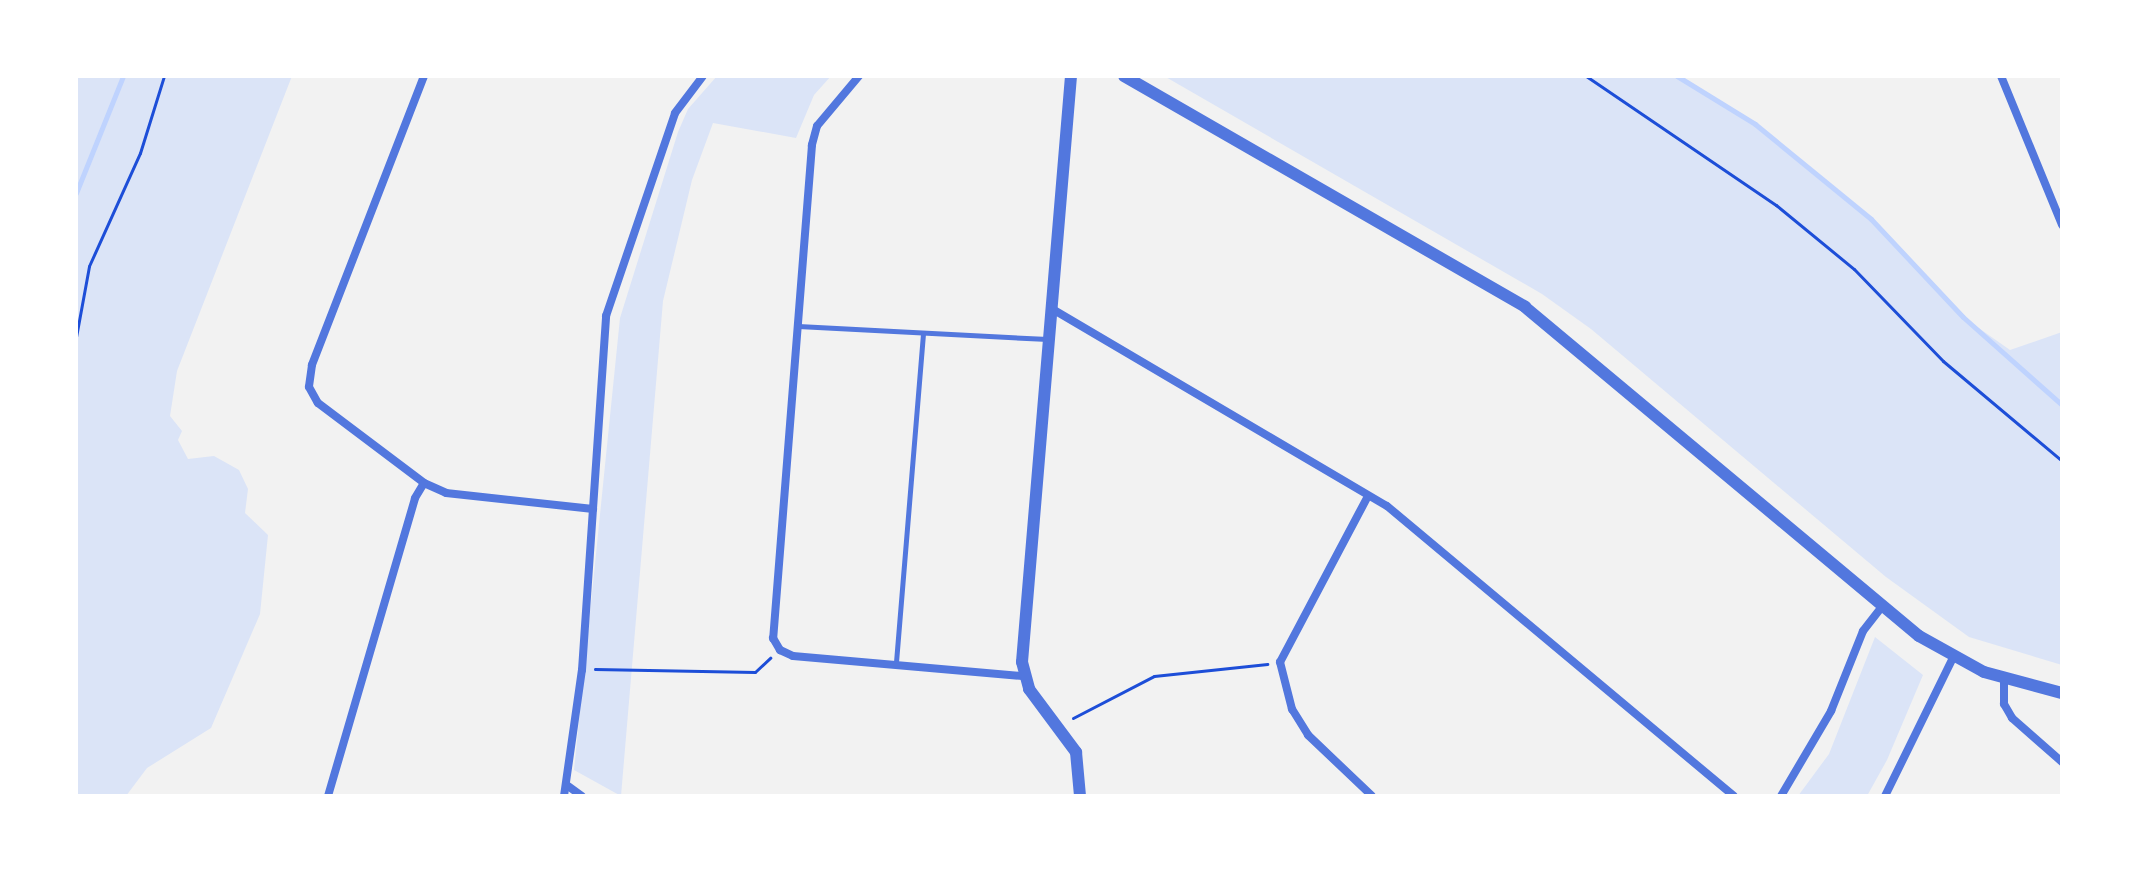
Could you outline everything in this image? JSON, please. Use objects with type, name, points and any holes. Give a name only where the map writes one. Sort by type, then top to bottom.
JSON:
[{"type":"street","points":[[424,76],[312,365],[309,387],[318,403],[424,483],[446,493],[593,509]]},
{"type":"street","points":[[564,796],[568,786],[593,509],[606,316],[675,113],[703,76]]},
{"type":"street","points":[[859,76],[814,135],[773,638],[780,650],[793,656],[896,662],[1023,676]]},
{"type":"street","points":[[1071,76],[1023,676],[1076,752],[1080,796]]},
{"type":"street","points":[[1124,76],[1525,307],[1882,607],[1953,658],[2062,693]]},
{"type":"street","points":[[2001,76],[2062,225]]},
{"type":"street","points":[[1054,310],[1368,496],[1462,564],[1734,796]]},
{"type":"street","points":[[328,796],[424,483]]},
{"type":"street","points":[[1368,496],[1280,662],[1292,709],[1308,735],[1372,796]]},
{"type":"street","points":[[1781,796],[1831,711],[1863,631],[1882,607]]},
{"type":"street","points":[[1885,796],[1953,658]]},
{"type":"street","points":[[2004,676],[2004,704],[2012,718],[2062,762]]},
{"type":"street","points":[[568,786],[582,796]]},
{"type":"lane","points":[[797,326],[1049,339]]},
{"type":"lane","points":[[896,662],[923,333]]},
{"type":"path","points":[[76,337],[89,266],[140,153],[164,76]]},
{"type":"path","points":[[1586,76],[1787,214],[1900,312],[1943,361],[2062,461]]},
{"type":"path","points":[[587,670],[755,672],[780,650]]},
{"type":"path","points":[[1073,718],[1154,676],[1280,662]]},
{"type":"shaded area","points":[[76,76],[292,76],[177,371],[170,416],[182,431],[178,440],[188,459],[214,456],[239,470],[248,489],[245,513],[268,535],[260,614],[211,728],[147,768],[126,796],[76,796]]},
{"type":"shaded area","points":[[717,76],[831,76],[814,95],[796,138],[713,123],[692,180],[663,301],[621,796],[574,770],[620,318],[678,132],[688,109]]},
{"type":"shaded area","points":[[1164,76],[1677,76],[1755,124],[1871,219],[1963,317],[2010,350],[2062,332],[2062,665],[1969,637],[1886,577],[1591,329],[1542,294]]},
{"type":"shaded area","points":[[1875,637],[1923,675],[1887,760],[1867,796],[1798,796],[1829,754]]},
{"type":"waterway","points":[[76,193],[123,76]]},
{"type":"waterway","points":[[1677,76],[1755,124],[1871,219],[1963,317],[2062,405]]}]
